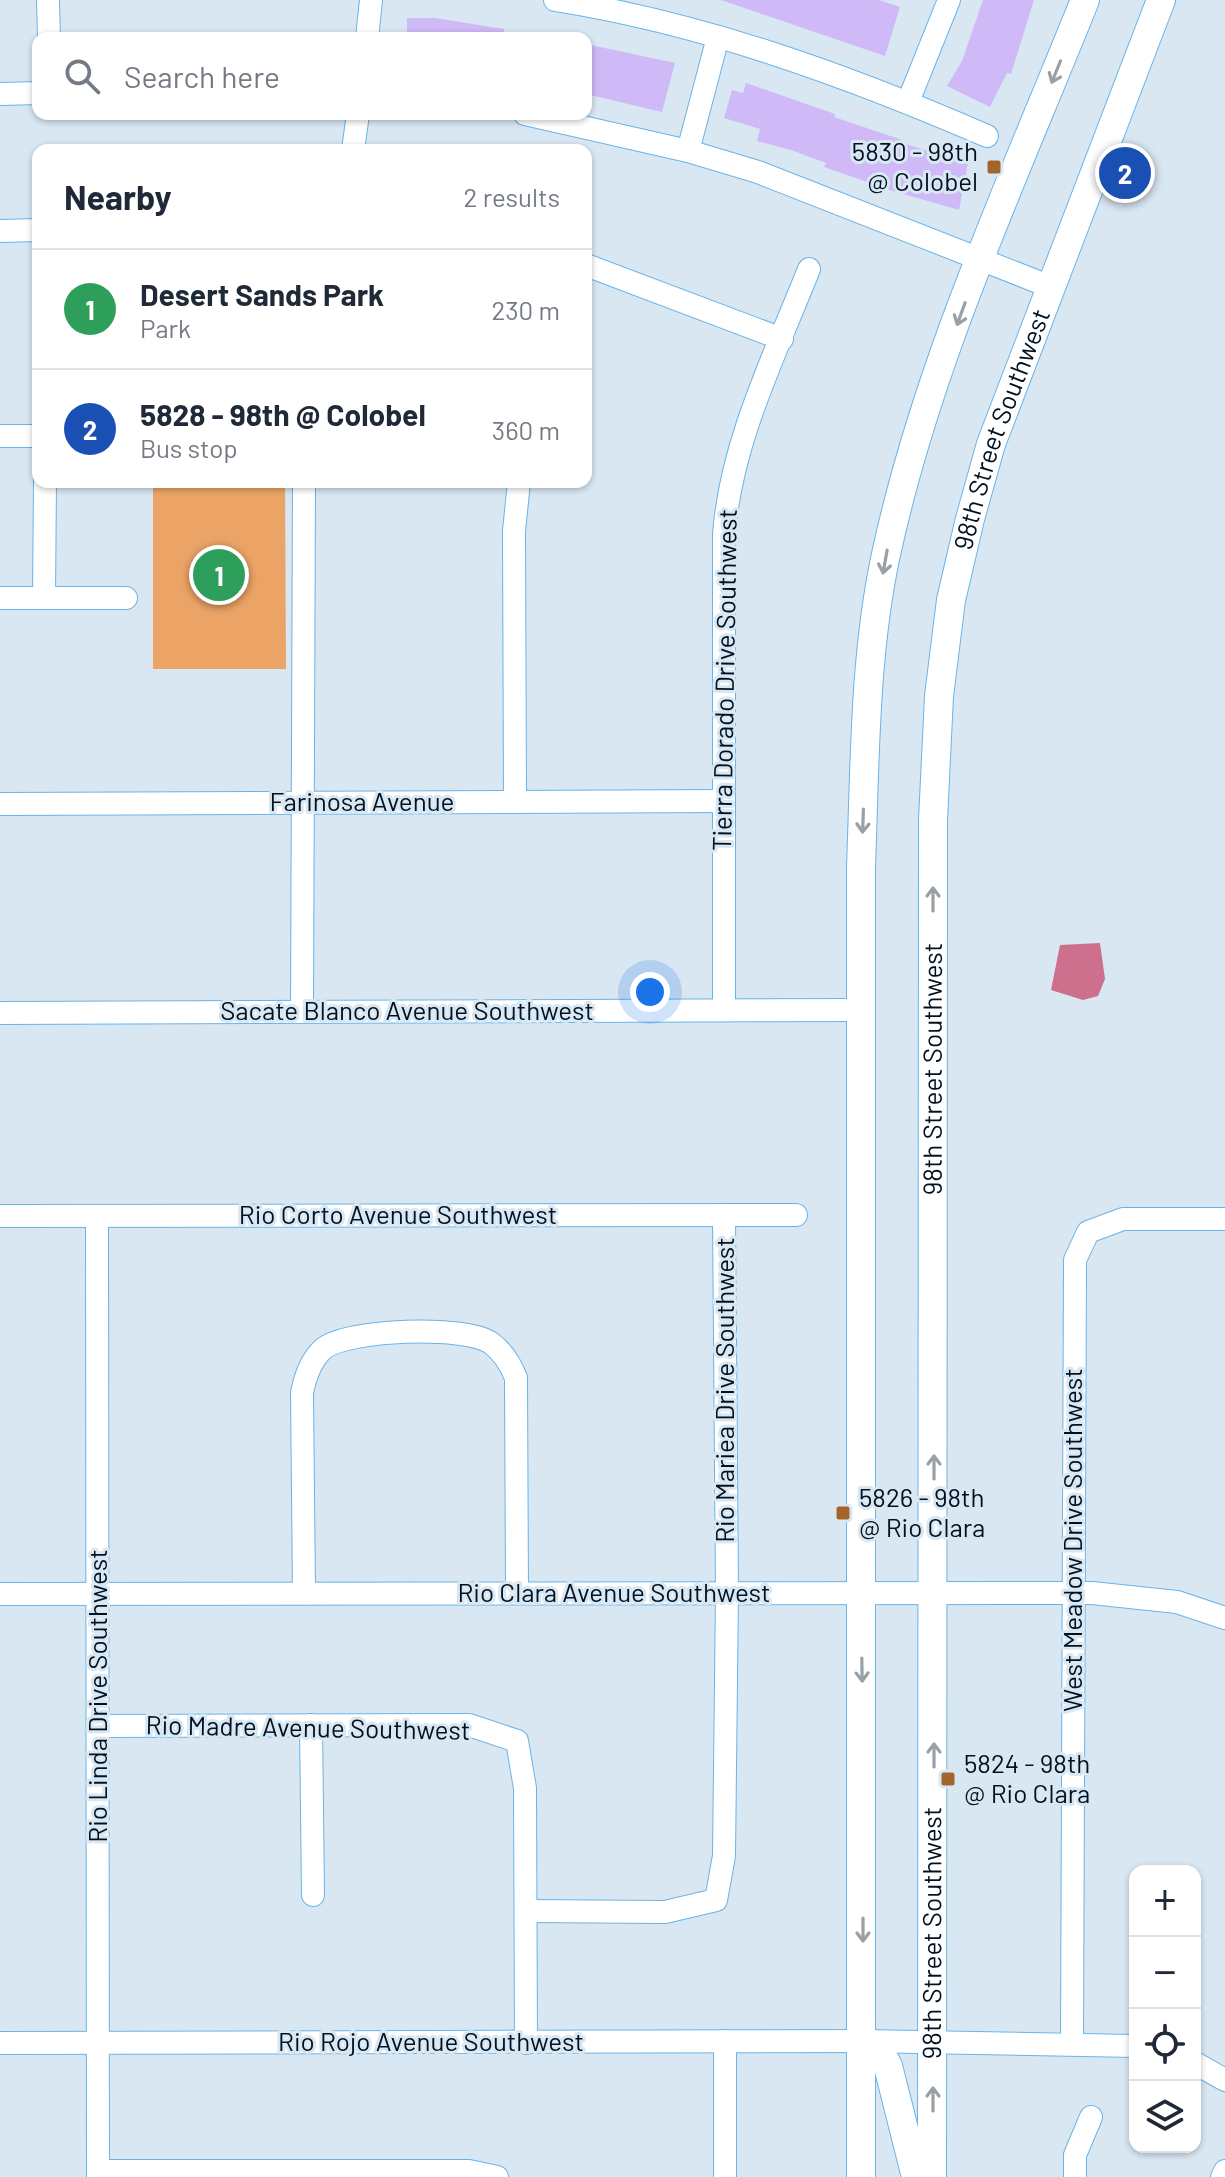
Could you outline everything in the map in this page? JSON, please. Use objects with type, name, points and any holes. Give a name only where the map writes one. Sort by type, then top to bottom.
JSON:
[{"type":"main road","points":[[861,2177],[861,867],[869,673],[885,561],[911,452],[981,257],[1085,0]]},
{"type":"main road","name":"98th Street Southwest","points":[[932,2177],[935,1592],[933,820],[939,696],[951,600],[991,444],[1161,0]]},
{"type":"main road","points":[[862,2041],[880,2051],[888,2066],[916,2177]]},
{"type":"street","points":[[48,0],[49,32]]},
{"type":"street","points":[[368,32],[371,0]]},
{"type":"street","points":[[555,0],[651,19],[784,56],[908,102],[987,136]]},
{"type":"street","points":[[908,102],[949,0]]},
{"type":"street","points":[[688,151],[718,37]]},
{"type":"street","points":[[0,94],[32,93]]},
{"type":"street","points":[[354,144],[357,120]]},
{"type":"street","points":[[551,120],[688,151],[836,200],[1051,287]]},
{"type":"street","points":[[0,231],[32,230]]},
{"type":"street","points":[[592,267],[782,339]]},
{"type":"street","name":"Tierra Dorado Drive Southwest","points":[[724,1010],[724,534],[727,489],[809,269]]},
{"type":"street","points":[[0,436],[32,436]]},
{"type":"street","points":[[44,597],[45,488]]},
{"type":"street","points":[[302,1011],[304,488]]},
{"type":"street","points":[[515,802],[514,531],[518,488]]},
{"type":"street","points":[[0,598],[126,598]]},
{"type":"street","name":"Farinosa Avenue","points":[[0,804],[723,801]]},
{"type":"street","name":"Sacate Blanco Avenue Southwest","points":[[0,1013],[863,1010]]},
{"type":"street","name":"Rio Mariea Drive Southwest","points":[[526,1911],[665,1912],[716,1900],[724,1856],[727,1592],[724,1215]]},
{"type":"street","name":"Rio Corto Avenue Southwest","points":[[0,1216],[796,1215]]},
{"type":"street","name":"Rio Linda Drive Southwest","points":[[97,1216],[98,2174]]},
{"type":"street","name":"West Meadow Drive Southwest","points":[[1072,2042],[1075,1260],[1088,1232],[1123,1219],[1225,1219]]},
{"type":"street","points":[[304,1593],[305,1377],[323,1350],[339,1340],[354,1335],[410,1334],[475,1336],[491,1343],[511,1366],[518,1392],[517,1593]]},
{"type":"street","name":"Rio Clara Avenue Southwest","points":[[0,1594],[1125,1594],[1164,1600],[1225,1618]]},
{"type":"street","points":[[311,1725],[313,1895]]},
{"type":"street","name":"Rio Madre Avenue Southwest","points":[[98,1726],[469,1725],[517,1741],[525,1788],[526,1911]]},
{"type":"street","points":[[526,1911],[526,2043]]},
{"type":"street","points":[[725,2041],[725,2177]]},
{"type":"street","name":"Rio Rojo Avenue Southwest","points":[[0,2043],[933,2041],[1129,2046]]},
{"type":"street","points":[[1201,2066],[1225,2080]]},
{"type":"street","points":[[1075,2177],[1075,2155],[1091,2117]]},
{"type":"street","points":[[98,2174],[469,2171],[497,2177]]},
{"type":"street","points":[[1222,2177],[1225,2171]]},
{"type":"shaded area","points":[[153,488],[285,488],[286,669],[153,669]]},
{"type":"shaded area","points":[[1100,943],[1105,979],[1098,996],[1083,1000],[1051,990],[1060,945]]},
{"type":"building","points":[[721,0],[879,0],[900,7],[885,56]]},
{"type":"building","points":[[983,0],[1034,0],[1011,74],[1007,73],[990,107],[947,86],[962,61]]},
{"type":"building","points":[[407,18],[435,18],[504,29],[504,32],[407,32]]},
{"type":"building","points":[[592,45],[675,63],[662,112],[592,95]]},
{"type":"building","points":[[746,83],[835,114],[834,117],[902,140],[902,143],[968,163],[959,210],[893,191],[824,167],[826,163],[791,150],[757,141],[760,129],[724,118],[732,90],[743,93]]},
{"type":"place","name":"5830 - 98th @ Colobel","points":[[994,167]]},
{"type":"place","name":"5828 - 98th @ Colobel","points":[[1125,173]]},
{"type":"place","name":"Desert Sands Park","points":[[219,575]]},
{"type":"place","name":"5826 - 98th @ Rio Clara","points":[[843,1513]]},
{"type":"place","name":"5824 - 98th @ Rio Clara","points":[[948,1779]]}]
